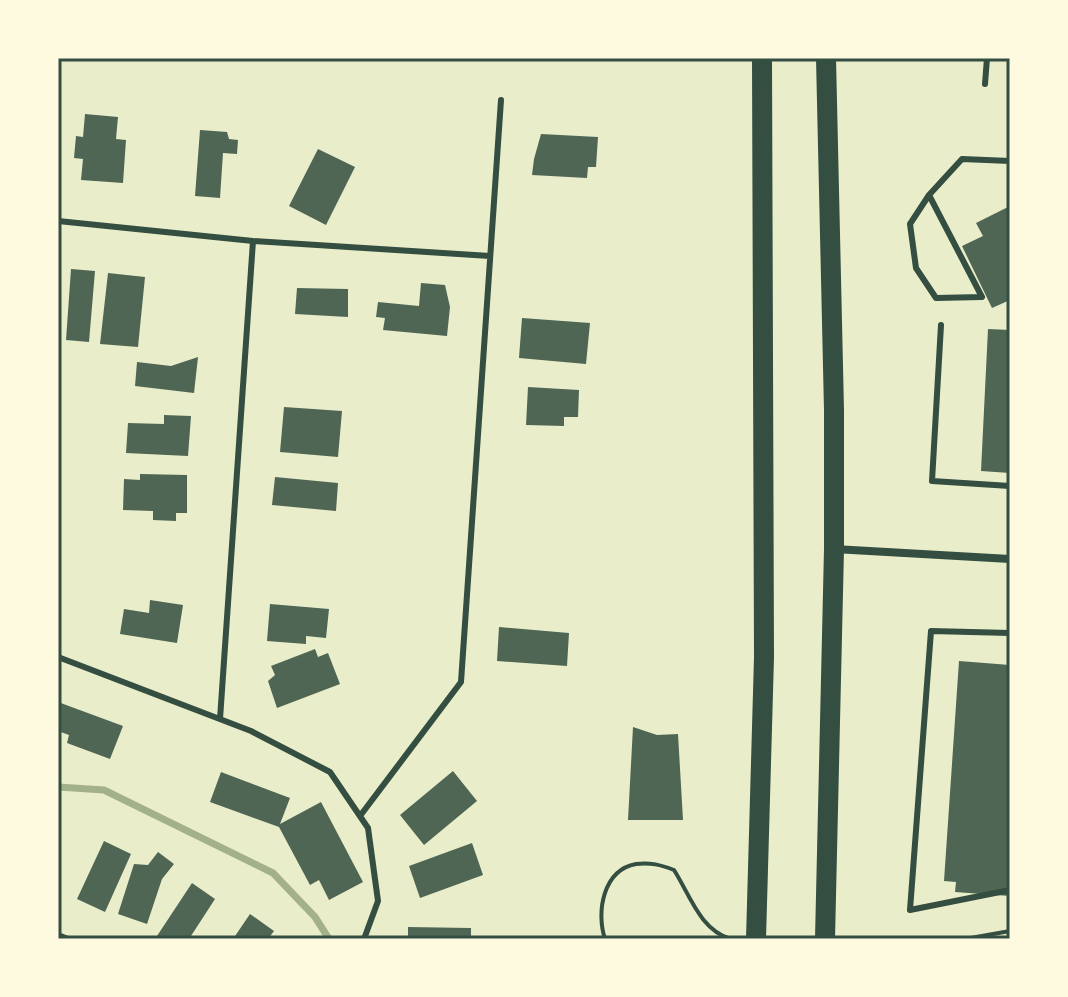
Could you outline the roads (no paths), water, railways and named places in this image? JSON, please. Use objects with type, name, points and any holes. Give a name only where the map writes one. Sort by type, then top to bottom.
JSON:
[{"type":"highway","points":[[756,939],[764,657],[762,58]]},
{"type":"highway","points":[[825,939],[834,549],[826,58]]},
{"type":"street","points":[[834,549],[1010,559]]},
{"type":"lane","points":[[985,84],[987,58]]},
{"type":"lane","points":[[360,816],[461,682],[501,100]]},
{"type":"lane","points":[[929,195],[982,297],[936,298],[916,268],[910,224],[929,195],[962,159],[1010,161]]},
{"type":"lane","points":[[58,221],[253,241],[490,256]]},
{"type":"lane","points":[[220,719],[253,241]]},
{"type":"lane","points":[[941,325],[932,481],[1010,486]]},
{"type":"lane","points":[[1010,633],[931,631],[910,910],[1010,890]]},
{"type":"lane","points":[[58,657],[251,731],[330,772],[368,828],[378,901],[364,939]]},
{"type":"lane","points":[[58,935],[68,939]]},
{"type":"waterway","points":[[58,787],[104,790],[273,873],[315,917],[329,939]]}]
